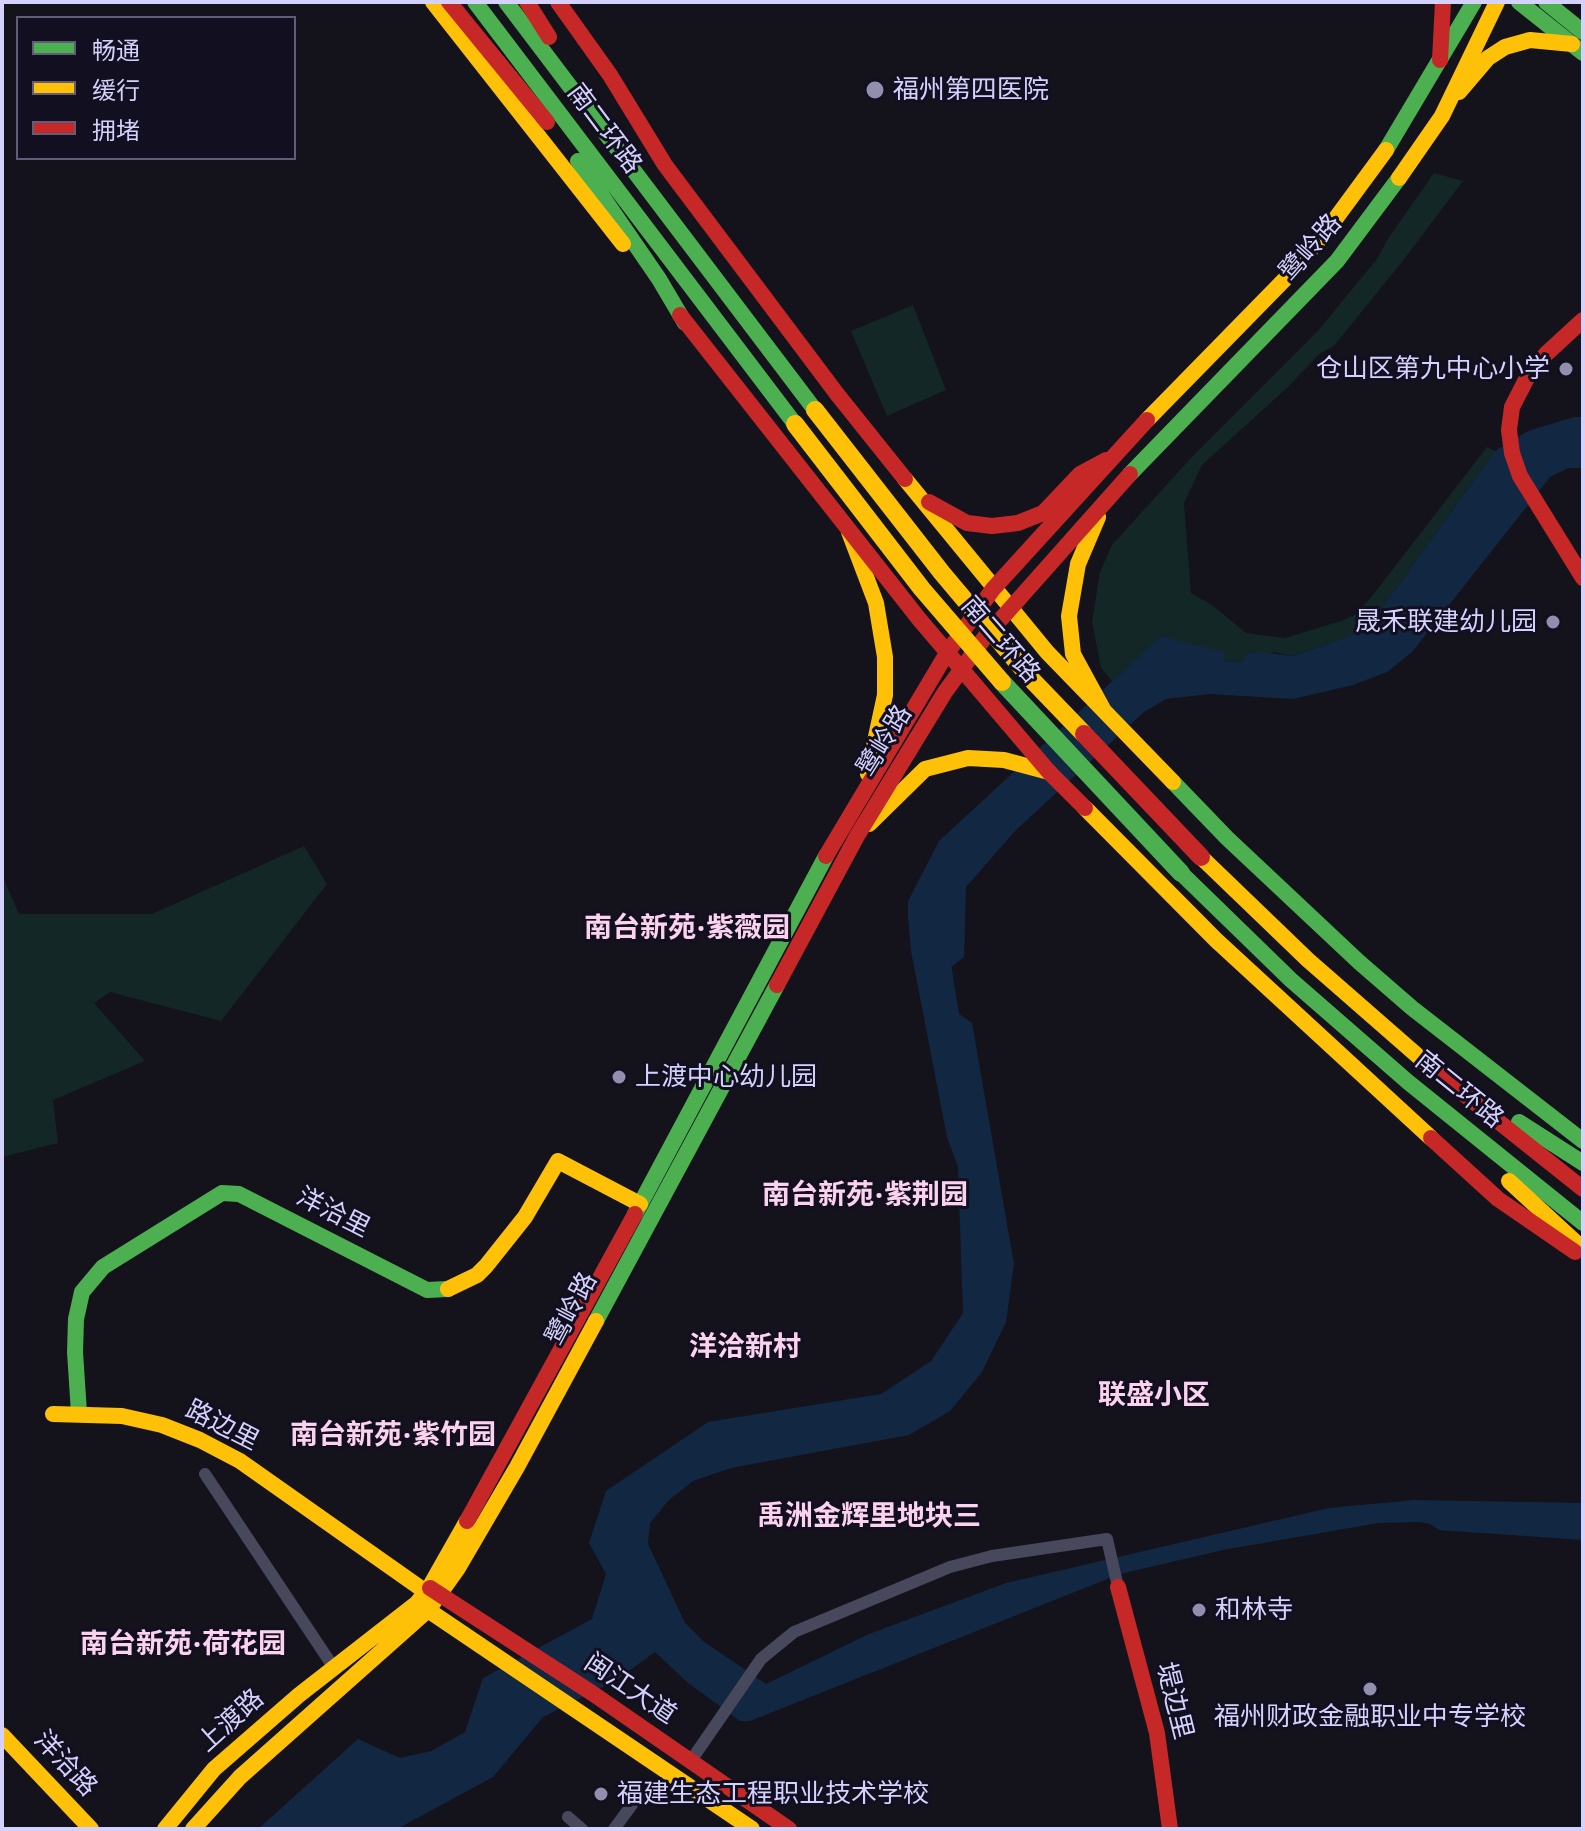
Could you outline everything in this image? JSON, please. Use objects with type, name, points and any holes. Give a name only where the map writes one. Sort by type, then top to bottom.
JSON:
[{"type":"main road","points":[[433,2],[849,532],[1049,772],[1216,940],[1498,1199],[1583,1258]]},
{"type":"main road","points":[[449,2],[573,154],[659,279],[685,323]]},
{"type":"main road","name":"南二环路","points":[[475,2],[922,589],[1003,685],[1181,873],[1291,980],[1408,1082],[1583,1223]]},
{"type":"main road","name":"南二环路","points":[[506,2],[815,410],[942,573],[1033,681],[1201,857],[1308,960],[1426,1064],[1583,1189]]},
{"type":"main road","points":[[527,2],[639,176]]},
{"type":"main road","points":[[558,2],[610,75],[665,165],[916,494],[1047,652],[1227,838],[1359,962],[1412,1008],[1583,1141]]},
{"type":"main road","points":[[1440,63],[1443,2]]},
{"type":"main road","name":"鹭岭路","points":[[428,1597],[822,862],[947,653],[993,589],[1111,457],[1287,277],[1325,233],[1380,159],[1474,2]]},
{"type":"main road","name":"鹭岭路","points":[[428,1597],[458,1568],[517,1467],[857,836],[961,670],[985,637],[1108,496],[1337,261],[1442,116],[1497,2]]},
{"type":"main road","points":[[1519,2],[1577,38]]},
{"type":"main road","points":[[1546,2],[1577,38]]},
{"type":"main road","points":[[1562,2],[1577,38]]},
{"type":"main road","points":[[1442,116],[1478,68],[1505,47],[1530,40],[1577,38]]},
{"type":"main road","points":[[573,154],[640,219]]},
{"type":"main road","points":[[1583,320],[1546,354],[1520,387],[1512,407],[1510,440],[1520,476],[1583,578]]},
{"type":"main road","points":[[916,494],[967,523],[992,526],[1018,523],[1043,513],[1080,474],[1111,457]]},
{"type":"main road","points":[[1103,709],[1073,654],[1069,616],[1078,564],[1108,496]]},
{"type":"main road","points":[[849,532],[876,603],[885,657],[883,704],[864,789]]},
{"type":"main road","points":[[857,836],[925,769],[968,758],[1004,760],[1049,772]]},
{"type":"main road","points":[[1426,1064],[1583,1163]]},
{"type":"main road","points":[[1408,1082],[1583,1249]]},
{"type":"main road","name":"洋洽里","points":[[79,1413],[75,1352],[76,1319],[82,1292],[103,1267],[222,1193],[239,1194],[427,1290],[436,1291],[456,1287],[486,1266],[525,1217],[558,1161],[640,1204]]},
{"type":"main road","name":"路边里","points":[[53,1414],[79,1413],[144,1421],[179,1431],[220,1450],[302,1503],[428,1597]]},
{"type":"main road","name":"堤边里","points":[[1118,1587],[1157,1733],[1170,1829]]},
{"type":"main road","name":"闽江大道","points":[[428,1597],[592,1693],[789,1829]]},
{"type":"main road","name":"闽江大道","points":[[428,1597],[506,1662],[752,1829]]},
{"type":"main road","name":"上渡路","points":[[165,1829],[214,1769],[299,1695],[428,1597]]},
{"type":"main road","name":"上渡路","points":[[193,1829],[240,1777],[428,1597]]},
{"type":"main road","name":"洋洽路","points":[[2,1735],[91,1829]]},
{"type":"street","points":[[205,1474],[334,1668]]},
{"type":"street","points":[[690,1762],[761,1659],[794,1632],[950,1567],[992,1556],[1107,1539],[1118,1587]]},
{"type":"street","points":[[614,1829],[634,1802]]},
{"type":"street","points":[[568,1817],[582,1829]]},
{"type":"green space","points":[[1434,173],[1463,181],[1405,258],[1334,346],[1319,354],[1289,386],[1202,465],[1184,503],[1191,593],[1212,605],[1246,633],[1285,638],[1355,615],[1487,447],[1495,451],[1366,630],[1293,656],[1274,652],[1244,662],[1223,661],[1225,653],[1161,637],[1112,681],[1101,668],[1092,622],[1100,572],[1112,545],[1190,459],[1316,333],[1377,259]]},
{"type":"green space","points":[[913,305],[946,390],[887,416],[851,331]]},
{"type":"green space","points":[[304,846],[327,884],[221,1021],[110,992],[94,1003],[145,1061],[53,1100],[58,1143],[2,1157],[2,875],[19,914],[152,914]]},
{"type":"water","points":[[1583,417],[1583,468],[1568,468],[1550,477],[1412,652],[1387,672],[1353,685],[1293,699],[1210,694],[1166,699],[1144,712],[1015,831],[966,887],[964,957],[934,980],[937,998],[972,1023],[1014,1264],[1006,1322],[982,1372],[950,1411],[909,1435],[731,1468],[693,1481],[668,1501],[650,1523],[648,1544],[685,1623],[703,1641],[766,1684],[869,1634],[1006,1583],[1329,1508],[1414,1500],[1583,1503],[1583,1540],[1439,1530],[1420,1522],[1378,1523],[1223,1550],[1120,1574],[750,1721],[740,1721],[688,1683],[655,1652],[615,1681],[543,1717],[493,1777],[397,1829],[258,1829],[358,1739],[400,1758],[431,1751],[465,1732],[483,1678],[592,1619],[606,1574],[589,1543],[606,1491],[708,1422],[881,1394],[931,1361],[963,1313],[958,1167],[947,1137],[911,951],[908,917],[908,901],[939,841],[1161,636],[1225,652],[1224,661],[1244,662],[1245,654],[1260,652],[1293,656],[1366,630],[1495,451],[1528,431]]},
{"type":"waterway","points":[[939,945],[951,1034]]},
{"type":"traffic: fast","points":[[475,2],[795,424]]},
{"type":"traffic: fast","points":[[506,2],[815,410]]},
{"type":"traffic: fast","points":[[1386,150],[1474,2]]},
{"type":"traffic: fast","points":[[1519,2],[1583,53]]},
{"type":"traffic: fast","points":[[1546,2],[1583,32]]},
{"type":"traffic: fast","points":[[578,161],[659,279],[685,323]]},
{"type":"traffic: fast","points":[[1130,474],[1337,261],[1399,178]]},
{"type":"traffic: fast","points":[[1002,682],[1181,873]]},
{"type":"traffic: fast","points":[[1173,782],[1227,838],[1359,962],[1412,1008],[1583,1141]]},
{"type":"traffic: fast","points":[[635,1214],[826,856]]},
{"type":"traffic: fast","points":[[1181,873],[1291,980],[1408,1082],[1583,1223]]},
{"type":"traffic: fast","points":[[596,1321],[777,985]]},
{"type":"traffic: fast","points":[[1519,1122],[1583,1163]]},
{"type":"traffic: fast","points":[[79,1413],[75,1352],[76,1319],[82,1292],[103,1267],[222,1193],[239,1194],[427,1290],[448,1289]]},
{"type":"traffic: slow","points":[[433,2],[623,244]]},
{"type":"traffic: slow","points":[[1399,178],[1442,116],[1497,2]]},
{"type":"traffic: slow","points":[[1459,92],[1488,58],[1505,47],[1530,40],[1572,44]]},
{"type":"traffic: slow","points":[[1147,420],[1287,277],[1325,233],[1386,150]]},
{"type":"traffic: slow","points":[[815,410],[942,573],[1033,681],[1084,734]]},
{"type":"traffic: slow","points":[[795,424],[922,589],[1002,682]]},
{"type":"traffic: slow","points":[[905,479],[1047,652],[1173,782]]},
{"type":"traffic: slow","points":[[1098,517],[1078,564],[1069,616],[1073,654],[1103,709]]},
{"type":"traffic: slow","points":[[849,532],[876,603],[885,657],[885,695],[868,774]]},
{"type":"traffic: slow","points":[[869,824],[925,769],[968,758],[1004,760],[1049,772]]},
{"type":"traffic: slow","points":[[1085,808],[1216,940],[1431,1138]]},
{"type":"traffic: slow","points":[[1201,857],[1308,960],[1435,1071]]},
{"type":"traffic: slow","points":[[448,1289],[477,1275],[486,1266],[525,1217],[558,1161],[640,1204]]},
{"type":"traffic: slow","points":[[1509,1181],[1583,1249]]},
{"type":"traffic: slow","points":[[193,1829],[240,1777],[428,1610],[458,1568],[517,1467],[596,1321]]},
{"type":"traffic: slow","points":[[53,1414],[122,1416],[162,1425],[200,1440],[240,1461],[426,1592]]},
{"type":"traffic: slow","points":[[165,1829],[214,1769],[299,1695],[417,1603],[429,1588],[467,1521]]},
{"type":"traffic: slow","points":[[419,1604],[752,1829]]},
{"type":"traffic: slow","points":[[2,1735],[91,1829]]},
{"type":"traffic: jam","points":[[449,2],[547,122]]},
{"type":"traffic: jam","points":[[527,2],[549,37]]},
{"type":"traffic: jam","points":[[558,2],[610,75],[665,165],[837,394],[905,479]]},
{"type":"traffic: jam","points":[[1440,60],[1443,2]]},
{"type":"traffic: jam","points":[[680,315],[919,619],[1049,772],[1085,808]]},
{"type":"traffic: jam","points":[[1583,320],[1546,354],[1528,376],[1512,407],[1509,430],[1512,453],[1520,476],[1583,578]]},
{"type":"traffic: jam","points":[[826,856],[947,653],[993,589],[1147,420]]},
{"type":"traffic: jam","points":[[929,502],[967,523],[992,526],[1018,523],[1043,513],[1080,474],[1106,460]]},
{"type":"traffic: jam","points":[[777,985],[857,836],[945,692],[985,637],[1130,474]]},
{"type":"traffic: jam","points":[[1084,734],[1201,857]]},
{"type":"traffic: jam","points":[[1435,1071],[1583,1189]]},
{"type":"traffic: jam","points":[[1431,1138],[1498,1199],[1575,1252]]},
{"type":"traffic: jam","points":[[467,1521],[635,1214]]},
{"type":"traffic: jam","points":[[1118,1587],[1157,1733],[1170,1829]]},
{"type":"traffic: jam","points":[[430,1588],[592,1693],[789,1829]]},
{"type":"place","name":"福州第四医院","points":[[875,90]]},
{"type":"place","name":"仓山区第九中心小学","points":[[1566,369]]},
{"type":"place","name":"晟禾联建幼儿园","points":[[1553,622]]},
{"type":"place","name":"上渡中心幼儿园","points":[[619,1077]]},
{"type":"place","name":"和林寺","points":[[1199,1610]]},
{"type":"place","name":"福州财政金融职业中专学校","points":[[1370,1689]]},
{"type":"place","name":"福建生态工程职业技术学校","points":[[601,1794]]},
{"type":"district","name":"南台新苑·紫薇园","points":[[687,929]]},
{"type":"district","name":"南台新苑·紫荆园","points":[[865,1196]]},
{"type":"district","name":"洋洽新村","points":[[745,1348]]},
{"type":"district","name":"联盛小区","points":[[1154,1396]]},
{"type":"district","name":"南台新苑·紫竹园","points":[[393,1436]]},
{"type":"district","name":"禹洲金辉里地块三","points":[[869,1517]]},
{"type":"district","name":"南台新苑·荷花园","points":[[183,1645]]}]
